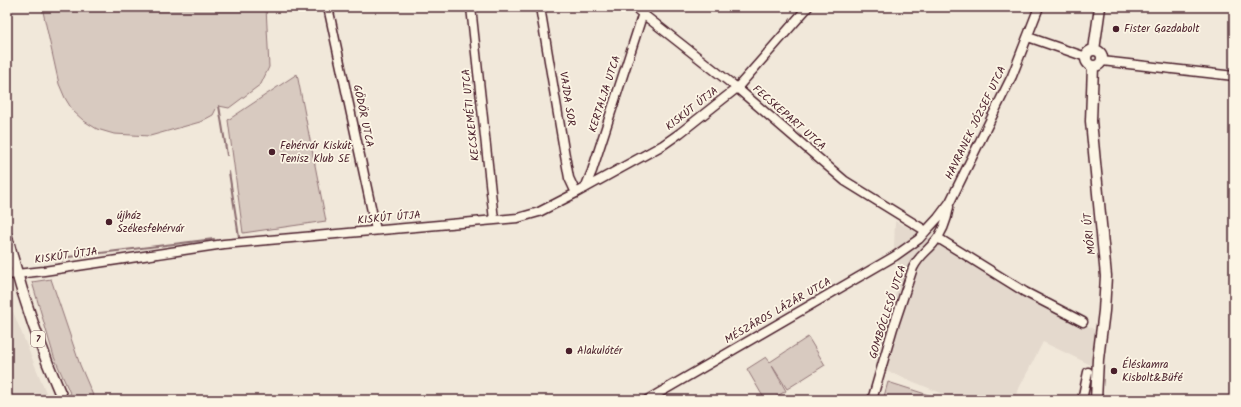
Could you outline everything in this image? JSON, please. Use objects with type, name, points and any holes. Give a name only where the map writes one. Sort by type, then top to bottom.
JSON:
[{"type":"main road","points":[[1094,50],[1102,55],[1097,63],[1088,62],[1086,57],[1094,50],[1100,7]]},
{"type":"main road","name":"MÓRI ÚT","points":[[1096,400],[1098,359],[1104,311],[1106,276],[1091,121],[1097,63]]},
{"type":"main road","name":"7","points":[[7,237],[12,274],[63,400]]},
{"type":"street","name":"GÖDÖR UTCA","points":[[328,7],[376,230]]},
{"type":"street","name":"KECSKEMÉTI UTCA","points":[[471,7],[494,220]]},
{"type":"street","name":"VAJDA SOR","points":[[540,7],[569,178],[576,193]]},
{"type":"street","name":"FECSKEPART UTCA","points":[[634,7],[644,10],[845,181],[939,236]]},
{"type":"street","name":"KISKÚT ÚTJA","points":[[12,274],[224,244],[518,218],[533,214],[576,193],[663,145],[680,133],[737,88],[808,7]]},
{"type":"street","name":"HAVRANEK JÓZSEF UTCA","points":[[918,239],[929,229],[950,202],[1012,76],[1039,7]]},
{"type":"street","name":"KERTALJA UTCA","points":[[585,188],[644,10]]},
{"type":"street","points":[[1028,37],[1086,57]]},
{"type":"street","points":[[1097,63],[1234,76]]},
{"type":"street","points":[[950,202],[946,220],[939,236],[1025,292],[1083,322]]},
{"type":"street","name":"GOMBÓCLESŐ UTCA","points":[[872,400],[909,278],[917,259],[939,236]]},
{"type":"street","points":[[918,239],[929,248]]},
{"type":"street","name":"MÉSZÁROS LÁZÁR UTCA","points":[[647,400],[895,256],[918,239]]},
{"type":"street","points":[[1082,400],[1088,372]]},
{"type":"shaded area","points":[[42,7],[266,7],[269,67],[261,84],[229,108],[219,106],[213,115],[200,122],[150,136],[114,134],[97,129],[84,121],[73,111],[65,98],[59,84]]},
{"type":"shaded area","name":"Fehérvár Kiskút Tenisz Klub SE","points":[[297,74],[326,221],[243,233],[228,120]]},
{"type":"shaded area","points":[[895,221],[940,243],[1095,330],[1091,365],[1043,342],[1013,400],[958,400],[875,366],[903,268],[899,264],[894,247]]},
{"type":"shaded area","points":[[51,279],[80,365],[95,400],[73,400],[54,357],[32,282]]},
{"type":"shaded area","points":[[7,297],[49,400],[7,400]]},
{"type":"shaded area","points":[[808,337],[825,365],[787,389],[771,364],[786,391],[770,400],[765,400],[747,369],[766,357],[770,362]]},
{"type":"shaded area","points":[[888,382],[944,400],[883,400]]},
{"type":"waterway","points":[[219,106],[227,155]]},
{"type":"waterway","points":[[229,172],[239,237]]},
{"type":"waterway","points":[[36,261],[214,239]]},
{"type":"place","name":"Fister Gazdabolt","points":[[1116,29]]},
{"type":"place","name":"Fehérvár Kiskút Tenisz Klub SE","points":[[272,152]]},
{"type":"place","name":"újház Székesfehérvár","points":[[109,222]]},
{"type":"place","name":"Alakulótér","points":[[569,351]]},
{"type":"place","name":"Éléskamra Kisbolt&Büfé","points":[[1114,371]]}]
